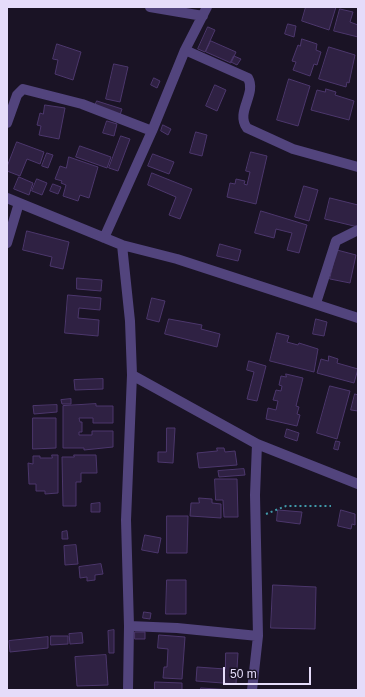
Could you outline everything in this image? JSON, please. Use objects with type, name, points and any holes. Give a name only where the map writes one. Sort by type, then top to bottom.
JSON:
[{"type":"street","points":[[104,238],[152,131],[185,50],[205,12],[150,7]]},
{"type":"street","points":[[185,50],[248,78],[251,86],[242,118],[247,128],[293,149],[358,167]]},
{"type":"street","points":[[7,123],[17,95],[23,89],[82,104],[152,131]]},
{"type":"street","points":[[7,198],[122,245],[177,259],[316,303],[358,318]]},
{"type":"street","points":[[7,243],[18,203]]},
{"type":"street","points":[[316,303],[336,241],[358,230]]},
{"type":"street","points":[[122,245],[130,322],[132,375],[126,520],[129,626],[128,690]]},
{"type":"street","points":[[132,375],[257,444],[358,484]]},
{"type":"street","points":[[252,690],[258,636],[255,473],[257,444]]},
{"type":"street","points":[[129,626],[177,628],[258,636]]},
{"type":"path","points":[[256,520],[273,510],[286,506],[331,506]]},
{"type":"building","points":[[306,7],[336,7],[329,30],[302,21]]},
{"type":"building","points":[[340,9],[353,12],[350,22],[358,25],[358,37],[334,31]]},
{"type":"building","points":[[288,24],[296,26],[294,37],[285,34]]},
{"type":"building","points":[[208,27],[215,30],[205,52],[198,49]]},
{"type":"building","points":[[302,39],[317,44],[316,50],[321,52],[317,65],[314,64],[310,76],[293,70],[296,62],[292,61]]},
{"type":"building","points":[[211,41],[236,52],[231,63],[206,52]]},
{"type":"building","points":[[57,44],[81,52],[73,80],[55,74],[58,60],[53,59]]},
{"type":"building","points":[[329,47],[355,55],[349,83],[347,82],[346,87],[319,79]]},
{"type":"building","points":[[234,56],[241,59],[237,65],[231,62]]},
{"type":"building","points":[[114,64],[128,67],[120,102],[106,99]]},
{"type":"building","points":[[154,78],[160,81],[157,88],[151,85]]},
{"type":"building","points":[[289,79],[310,86],[298,126],[277,120]]},
{"type":"building","points":[[215,85],[226,90],[217,111],[206,106]]},
{"type":"building","points":[[326,89],[336,92],[335,95],[354,101],[349,120],[311,110],[317,90],[325,92]]},
{"type":"building","points":[[97,101],[122,109],[120,115],[95,106]]},
{"type":"building","points":[[45,105],[65,108],[59,139],[39,135],[41,126],[37,125],[40,113],[43,114]]},
{"type":"building","points":[[107,121],[117,124],[114,136],[103,133]]},
{"type":"building","points":[[163,125],[171,129],[168,135],[161,131]]},
{"type":"building","points":[[196,132],[207,135],[202,156],[190,153]]},
{"type":"building","points":[[121,136],[130,139],[118,171],[109,168]]},
{"type":"building","points":[[17,142],[44,152],[40,164],[27,159],[20,176],[7,171],[7,167]]},
{"type":"building","points":[[80,146],[111,157],[107,168],[76,157]]},
{"type":"building","points":[[251,152],[267,156],[256,204],[227,197],[230,183],[235,184],[236,179],[245,181],[244,184],[247,185],[250,172],[246,171]]},
{"type":"building","points":[[47,153],[53,155],[48,168],[42,166]]},
{"type":"building","points":[[153,154],[174,162],[169,174],[148,166]]},
{"type":"building","points":[[69,157],[98,167],[89,198],[80,195],[78,201],[63,196],[66,185],[61,183],[62,181],[55,179],[60,166],[66,168]]},
{"type":"building","points":[[152,173],[192,189],[180,219],[169,215],[176,197],[148,185]]},
{"type":"building","points":[[19,177],[33,183],[29,195],[14,189]]},
{"type":"building","points":[[37,179],[47,183],[42,195],[32,191]]},
{"type":"building","points":[[53,184],[61,187],[58,194],[50,191]]},
{"type":"building","points":[[304,186],[318,190],[309,221],[295,217]]},
{"type":"building","points":[[330,198],[358,205],[358,227],[325,219]]},
{"type":"building","points":[[261,211],[307,225],[299,253],[287,250],[292,233],[276,229],[274,238],[255,233]]},
{"type":"building","points":[[27,231],[69,242],[63,269],[50,266],[52,257],[23,250]]},
{"type":"building","points":[[220,244],[241,250],[238,261],[217,256]]},
{"type":"building","points":[[337,250],[356,255],[350,283],[330,279]]},
{"type":"building","points":[[77,278],[102,280],[101,291],[77,289]]},
{"type":"building","points":[[68,295],[101,298],[100,310],[79,308],[78,318],[99,320],[98,336],[65,333]]},
{"type":"building","points":[[152,298],[165,301],[159,322],[147,319]]},
{"type":"building","points":[[169,319],[202,325],[201,329],[220,334],[217,347],[165,334]]},
{"type":"building","points":[[316,319],[327,322],[324,336],[313,334]]},
{"type":"building","points":[[277,333],[289,336],[287,342],[298,345],[299,343],[318,349],[314,372],[270,361]]},
{"type":"building","points":[[329,356],[338,359],[337,363],[358,369],[354,383],[317,373],[321,359],[328,361]]},
{"type":"building","points":[[249,361],[266,366],[257,401],[247,399],[254,372],[247,370]]},
{"type":"building","points":[[286,374],[303,378],[296,406],[299,407],[297,414],[300,415],[297,426],[266,419],[268,408],[276,410],[278,401],[273,400],[276,390],[281,391],[282,386],[279,385],[281,376],[286,377]]},
{"type":"building","points":[[103,379],[103,389],[75,390],[74,380]]},
{"type":"building","points":[[330,386],[350,391],[337,439],[317,433]]},
{"type":"building","points":[[355,394],[358,395],[358,411],[351,410]]},
{"type":"building","points":[[71,399],[71,404],[62,404],[61,400]]},
{"type":"building","points":[[96,404],[96,406],[113,406],[113,423],[93,423],[93,418],[79,418],[80,422],[82,422],[82,432],[79,432],[79,435],[92,435],[92,431],[113,431],[113,447],[84,450],[84,448],[63,448],[63,406]]},
{"type":"building","points":[[57,405],[57,412],[34,414],[33,406]]},
{"type":"building","points":[[33,418],[56,418],[56,448],[33,449]]},
{"type":"building","points":[[167,428],[175,428],[173,463],[158,462],[158,452],[166,452]]},
{"type":"building","points":[[287,429],[299,433],[297,441],[285,437]]},
{"type":"building","points":[[336,441],[340,442],[338,450],[334,449]]},
{"type":"building","points":[[217,448],[224,448],[225,452],[235,451],[237,465],[199,468],[197,453],[217,451]]},
{"type":"building","points":[[52,455],[58,455],[58,493],[45,494],[45,491],[36,491],[36,484],[29,484],[28,463],[33,464],[33,456],[40,456],[40,458],[52,458]]},
{"type":"building","points":[[74,455],[96,455],[97,473],[81,473],[81,482],[76,482],[76,506],[63,506],[62,457],[74,457]]},
{"type":"building","points":[[244,469],[245,475],[219,477],[218,471]]},
{"type":"building","points":[[215,479],[237,479],[238,517],[224,517],[223,500],[216,500]]},
{"type":"building","points":[[199,498],[212,499],[212,503],[221,504],[221,518],[190,516],[191,503],[199,503]]},
{"type":"building","points":[[100,503],[100,512],[91,512],[91,504]]},
{"type":"building","points":[[278,510],[302,512],[300,524],[277,521]]},
{"type":"building","points":[[341,510],[355,514],[355,525],[352,524],[351,529],[338,526]]},
{"type":"building","points":[[167,516],[188,516],[187,553],[167,553]]},
{"type":"building","points":[[67,531],[68,539],[62,539],[62,532]]},
{"type":"building","points":[[145,535],[161,538],[158,553],[142,550]]},
{"type":"building","points":[[76,545],[78,564],[65,565],[64,546]]},
{"type":"building","points":[[101,564],[103,574],[95,575],[95,580],[87,581],[87,577],[80,578],[79,567]]},
{"type":"building","points":[[167,580],[186,580],[186,614],[166,614]]},
{"type":"building","points":[[273,585],[316,587],[315,629],[271,628]]},
{"type":"building","points":[[144,612],[151,613],[150,619],[143,618]]},
{"type":"building","points":[[114,630],[114,653],[109,653],[108,631]]},
{"type":"building","points":[[135,632],[145,632],[145,639],[135,639]]},
{"type":"building","points":[[82,633],[83,643],[70,644],[69,634]]},
{"type":"building","points":[[159,635],[185,637],[182,679],[163,678],[164,667],[167,667],[168,649],[158,648]]},
{"type":"building","points":[[51,636],[68,636],[68,644],[51,645]]},
{"type":"building","points":[[48,637],[48,648],[10,652],[9,641]]},
{"type":"building","points":[[226,653],[238,653],[236,684],[196,681],[197,667],[225,669]]},
{"type":"building","points":[[106,655],[108,685],[77,686],[75,657]]},
{"type":"building","points":[[155,682],[182,683],[182,690],[155,690]]},
{"type":"building","points":[[201,688],[233,690],[201,690]]}]
